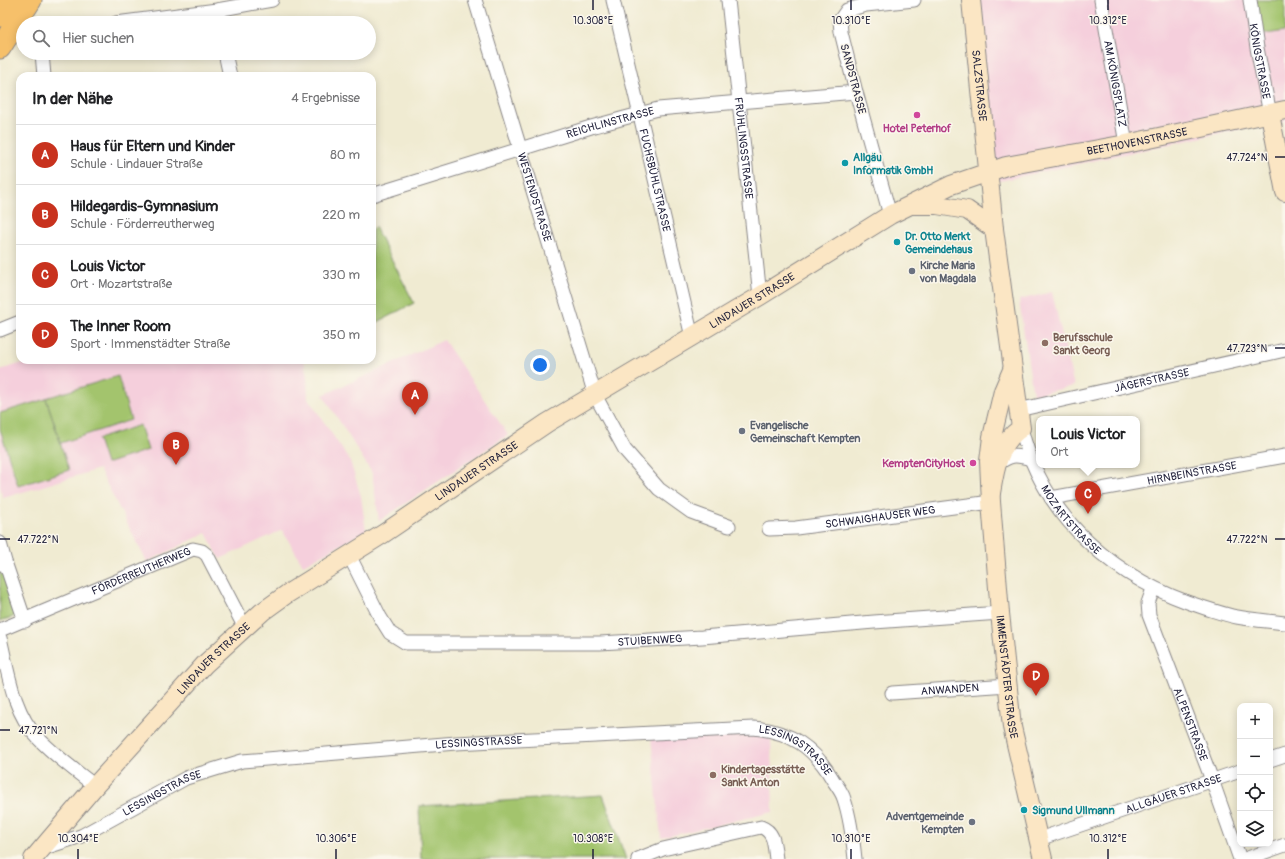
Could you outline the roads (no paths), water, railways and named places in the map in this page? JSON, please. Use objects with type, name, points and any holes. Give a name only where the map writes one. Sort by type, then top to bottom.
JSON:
[{"type":"main road","points":[[0,48],[13,14],[31,0]]},
{"type":"street","points":[[170,16],[217,10],[272,0]]},
{"type":"street","name":"WESTENDSTRASSE","points":[[475,0],[595,395]]},
{"type":"street","name":"FUCHSBÜHLSTRASSE","points":[[613,0],[692,337]]},
{"type":"street","name":"FRÜHLINGSSTRASSE","points":[[728,0],[760,296]]},
{"type":"street","name":"SANDSTRASSE","points":[[890,215],[856,92],[841,32],[840,20],[847,10],[866,5],[914,0]]},
{"type":"street","name":"SALZSTRASSE","points":[[971,0],[988,171]]},
{"type":"street","name":"AM KÖNIGSPLATZ","points":[[1101,0],[1126,144]]},
{"type":"street","name":"KÖNIGSTRASSE","points":[[1250,0],[1257,48],[1277,112],[1285,192]]},
{"type":"street","points":[[217,10],[218,16]]},
{"type":"street","points":[[43,60],[44,72]]},
{"type":"street","points":[[227,60],[229,72]]},
{"type":"street","name":"REICHLINSTRASSE","points":[[376,194],[520,149],[658,109],[856,92]]},
{"type":"street","name":"BEETHOVENSTRASSE","points":[[988,171],[1277,112]]},
{"type":"street","name":"LINDAUER STRASSE","points":[[37,854],[95,786],[205,664],[245,628],[287,594],[349,555],[547,423],[760,296],[890,215],[952,185],[988,171]]},
{"type":"street","name":"MOZARTSTRASSE","points":[[988,171],[994,229],[1020,419],[1030,459],[1051,498],[1078,532],[1110,561],[1153,589],[1187,602],[1236,617],[1285,623]]},
{"type":"street","points":[[910,205],[936,205],[967,210],[994,229]]},
{"type":"street","points":[[0,330],[16,324]]},
{"type":"street","name":"JÄGERSTRASSE","points":[[1020,419],[1285,350]]},
{"type":"street","name":"IMMENSTÄDTER STRASSE","points":[[1013,370],[1003,391],[992,437],[989,460],[991,497],[1000,613],[1012,727],[1043,859]]},
{"type":"street","points":[[595,395],[625,450],[660,489],[691,512],[729,526]]},
{"type":"street","name":"IMMENSTÄDTER STRASSE","points":[[991,497],[996,464],[1006,442],[1020,419]]},
{"type":"street","points":[[996,464],[1008,456],[1019,455],[1030,459]]},
{"type":"street","name":"HIRNBEINSTRASSE","points":[[1051,498],[1285,456]]},
{"type":"street","name":"SCHWAIGHAUSER WEG","points":[[769,529],[796,528],[991,497]]},
{"type":"street","points":[[0,542],[3,563],[24,621]]},
{"type":"street","name":"FÖRDERREUTHERWEG","points":[[0,630],[193,550],[202,551],[207,555],[245,628]]},
{"type":"street","name":"STUIBENWEG","points":[[349,555],[387,628],[398,640],[406,643],[608,643],[702,638],[874,622],[1000,613]]},
{"type":"street","name":"ALPENSTRASSE","points":[[1153,589],[1148,603],[1149,615],[1212,780],[1240,859]]},
{"type":"street","points":[[0,638],[14,695],[29,725],[38,738],[95,786]]},
{"type":"street","name":"ANWANDEN","points":[[892,693],[1008,685]]},
{"type":"street","name":"LESSINGSTRASSE","points":[[37,854],[81,836],[186,778],[242,761],[456,743],[753,728],[772,730],[788,736],[809,748],[822,762],[844,798],[855,859]]},
{"type":"street","points":[[1273,759],[1285,755]]},
{"type":"street","name":"ALLGÄUER STRASSE","points":[[1039,839],[1237,772]]},
{"type":"street","points":[[638,859],[663,849],[761,827],[769,830],[772,836],[776,859]]},
{"type":"street","points":[[1245,859],[1285,845]]},
{"type":"place","name":"Hotel Peterhof","points":[[917,115]]},
{"type":"place","name":"Allgäu Informatik GmbH","points":[[845,163]]},
{"type":"place","name":"Dr. Otto Merkt Gemeindehaus","points":[[897,242]]},
{"type":"place","name":"Kirche Maria von Magdala","points":[[912,271]]},
{"type":"place","name":"Berufsschule Sankt Georg","points":[[1045,343]]},
{"type":"place","name":"Haus für Eltern und Kinder","points":[[415,415]]},
{"type":"place","name":"Evangelische Gemeinschaft Kempten","points":[[742,431]]},
{"type":"place","name":"KemptenCityHost","points":[[973,463]]},
{"type":"place","name":"Hildegardis-Gymnasium","points":[[176,465]]},
{"type":"place","name":"Louis Victor","points":[[1088,514]]},
{"type":"place","name":"The Inner Room","points":[[1036,696]]},
{"type":"place","name":"Kindertagesstätte Sankt Anton","points":[[713,775]]},
{"type":"place","name":"Sigmund Ullmann","points":[[1024,810]]},
{"type":"place","name":"Adventgemeinde Kempten","points":[[972,822]]}]
